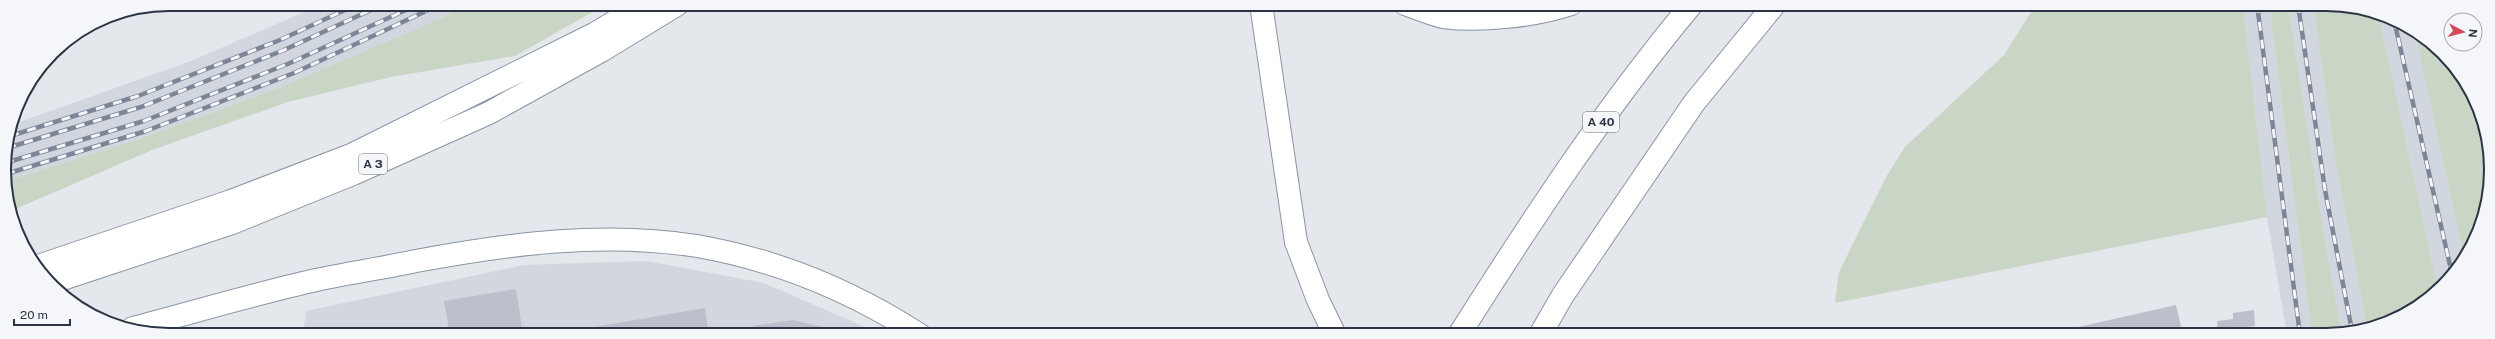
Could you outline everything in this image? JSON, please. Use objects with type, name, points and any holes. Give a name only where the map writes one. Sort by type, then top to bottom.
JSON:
[{"type":"highway","name":"A 3","points":[[43,264],[231,201],[351,154],[596,33],[632,11]]},
{"type":"highway","name":"A 3","points":[[56,281],[232,223],[353,174],[488,113],[601,51],[667,11]]},
{"type":"highway","points":[[1262,11],[1296,242],[1318,300],[1332,328]]},
{"type":"highway","points":[[1427,11],[1442,16],[1469,19],[1513,15],[1534,11]]},
{"type":"highway","name":"A 40","points":[[1463,328],[1516,244],[1594,130],[1687,11]]},
{"type":"highway","points":[[1544,328],[1563,295],[1694,103],[1768,11]]},
{"type":"highway","points":[[142,326],[316,280],[512,245],[601,240],[696,246],[766,262],[806,276],[856,298],[908,328]]},
{"type":"highway","points":[[1447,328],[1460,308],[1516,244]]},
{"type":"shaded area","points":[[307,11],[455,11],[444,17],[281,87],[148,136],[11,180],[12,149],[18,123],[191,61]]},
{"type":"shaded area","points":[[2244,11],[2270,11],[2311,328],[2286,328],[2267,217]]},
{"type":"shaded area","points":[[2289,11],[2314,11],[2336,164],[2366,323],[2341,328],[2326,248]]},
{"type":"shaded area","points":[[2380,21],[2396,27],[2416,40],[2462,250],[2437,283]]},
{"type":"shaded area","points":[[646,261],[764,283],[867,328],[298,328],[304,327],[306,311],[524,265]]},
{"type":"green space","points":[[455,11],[595,11],[515,56],[391,77],[288,102],[152,150],[16,209],[11,180],[148,136],[281,87],[444,17]]},
{"type":"green space","points":[[2032,11],[2244,11],[2267,217],[1835,303],[1839,272],[1886,177],[1905,147],[2004,55]]},
{"type":"green space","points":[[2270,11],[2289,11],[2326,248],[2341,328],[2311,328]]},
{"type":"green space","points":[[2314,11],[2346,12],[2367,16],[2380,21],[2437,283],[2405,307],[2367,323],[2366,323],[2336,164]]},
{"type":"green space","points":[[2416,40],[2438,57],[2457,81],[2468,99],[2479,128],[2484,159],[2483,190],[2476,220],[2462,250]]},
{"type":"building","points":[[516,289],[522,328],[449,328],[444,301]]},
{"type":"building","points":[[2176,305],[2181,328],[2074,328]]},
{"type":"building","points":[[705,308],[708,328],[594,328]]},
{"type":"building","points":[[2254,310],[2255,326],[2247,328],[2218,328],[2217,321],[2233,319],[2233,313]]},
{"type":"building","points":[[793,320],[827,328],[753,328],[753,326]]},
{"type":"railway","points":[[15,134],[138,96],[280,40],[343,11]]},
{"type":"railway","points":[[13,146],[141,107],[284,50],[369,11]]},
{"type":"railway","points":[[11,161],[144,121],[290,63],[404,11]]},
{"type":"railway","points":[[11,172],[146,131],[294,73],[426,11]]},
{"type":"railway","points":[[2258,11],[2299,328]]},
{"type":"railway","points":[[2299,11],[2325,190],[2351,326]]},
{"type":"railway","points":[[2396,27],[2450,267]]}]
